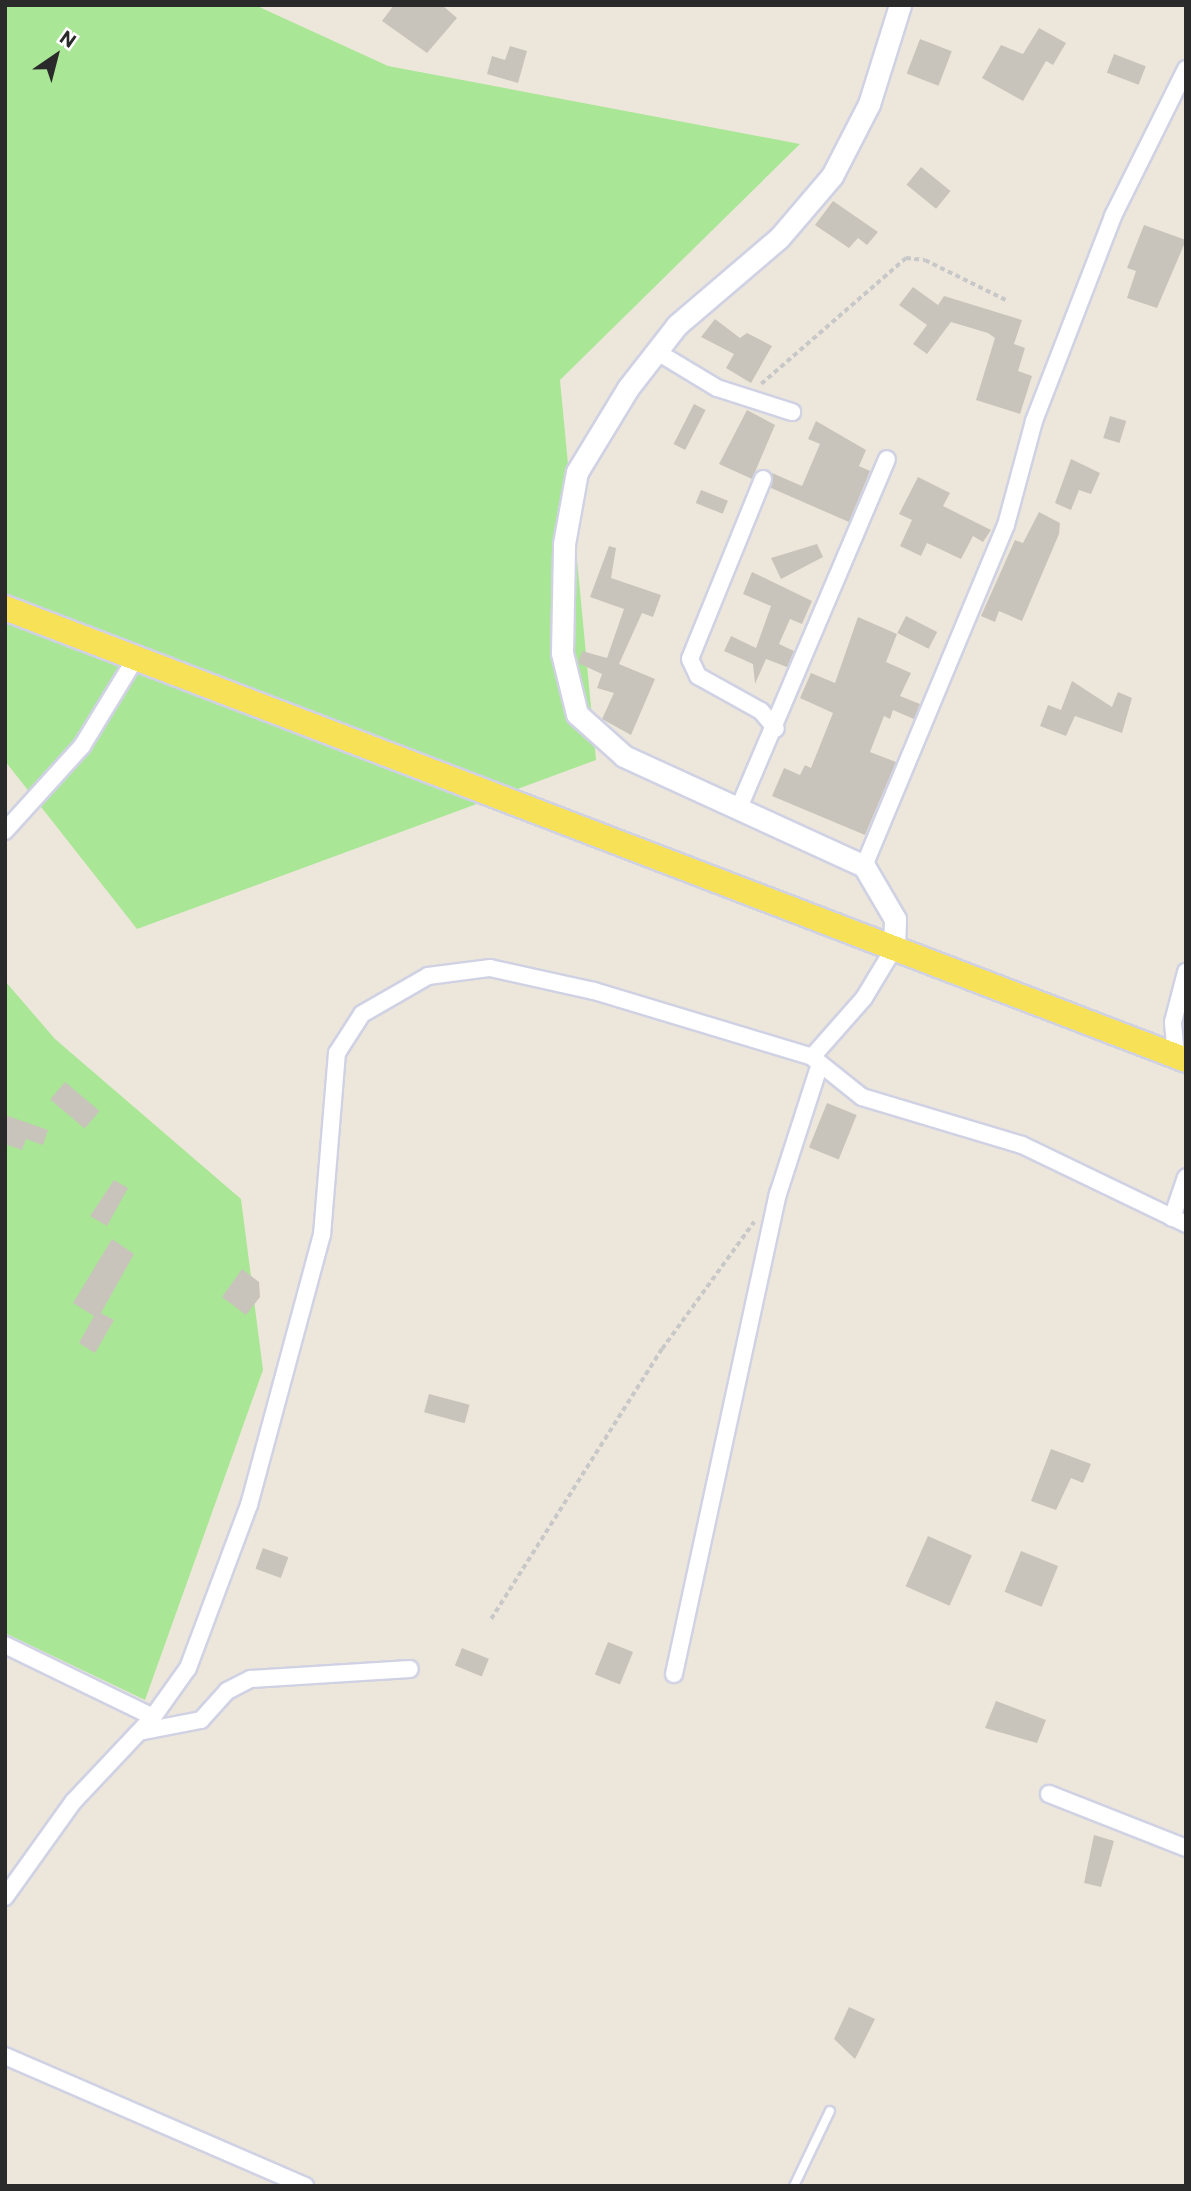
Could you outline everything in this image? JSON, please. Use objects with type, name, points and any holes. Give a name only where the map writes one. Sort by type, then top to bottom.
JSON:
[{"type":"main road","points":[[5,608],[137,656],[1181,1059]]},
{"type":"street","points":[[674,1674],[778,1194],[815,1062],[864,998],[894,948],[895,919],[864,866],[624,756],[595,734],[569,693],[562,653],[567,503],[600,431],[677,325],[779,238],[832,176],[869,104],[900,5]]},
{"type":"street","points":[[864,866],[1006,525],[1034,421],[1112,216],[1186,69]]},
{"type":"street","points":[[659,353],[717,388],[792,412]]},
{"type":"street","points":[[738,810],[776,729],[887,459]]},
{"type":"street","points":[[763,479],[690,659],[698,676],[761,711],[776,729]]},
{"type":"street","points":[[5,831],[82,746],[137,656]]},
{"type":"street","points":[[5,1897],[73,1802],[153,1717],[188,1668],[248,1505],[322,1235],[337,1053],[362,1014],[428,976],[490,968],[593,991],[815,1062],[862,1097],[1022,1145],[1179,1221],[1186,1177]]},
{"type":"street","points":[[1181,1059],[1173,1022],[1186,972]]},
{"type":"street","points":[[5,1645],[153,1717]]},
{"type":"street","points":[[139,1732],[201,1720],[228,1691],[251,1679],[410,1669]]},
{"type":"street","points":[[1049,1794],[1186,1848]]},
{"type":"street","points":[[5,2056],[305,2186]]},
{"type":"lane","points":[[794,2186],[830,2111]]},
{"type":"path","points":[[741,395],[906,258],[925,260],[1006,300]]},
{"type":"path","points":[[492,1619],[662,1349],[778,1194]]},
{"type":"green space","points":[[5,5],[255,5],[388,66],[800,144],[560,380],[596,760],[137,929],[5,761]]},
{"type":"green space","points":[[5,981],[55,1039],[241,1199],[263,1370],[145,1700],[5,1633]]},
{"type":"building","points":[[394,5],[442,5],[457,18],[427,53],[382,21]]},
{"type":"building","points":[[1039,28],[1066,43],[1053,65],[1046,61],[1023,101],[982,78],[1001,45],[1023,54]]},
{"type":"building","points":[[920,39],[952,51],[938,86],[907,74]]},
{"type":"building","points":[[510,46],[527,51],[518,83],[487,74],[492,56],[505,60]]},
{"type":"building","points":[[1114,54],[1146,66],[1139,85],[1107,73]]},
{"type":"building","points":[[921,167],[951,191],[936,209],[907,185]]},
{"type":"building","points":[[833,201],[878,232],[867,245],[858,238],[849,248],[815,225]]},
{"type":"building","points":[[1144,225],[1186,240],[1157,308],[1127,298],[1136,271],[1127,268]]},
{"type":"building","points":[[913,287],[938,305],[944,296],[1022,320],[1014,344],[1025,348],[1018,371],[1032,376],[1020,414],[976,400],[995,338],[988,333],[951,322],[927,354],[913,344],[927,325],[899,305]]},
{"type":"building","points":[[715,319],[740,338],[747,333],[772,346],[751,383],[726,368],[734,354],[701,337]]},
{"type":"building","points":[[694,404],[706,410],[685,450],[674,444]]},
{"type":"building","points":[[747,410],[775,425],[752,479],[719,464]]},
{"type":"building","points":[[1110,416],[1126,421],[1120,443],[1103,438]]},
{"type":"building","points":[[816,421],[866,450],[859,466],[870,471],[849,522],[771,488],[772,473],[802,486],[820,444],[808,439]]},
{"type":"building","points":[[1071,459],[1100,473],[1091,494],[1079,490],[1071,510],[1055,503]]},
{"type":"building","points":[[918,477],[950,493],[943,506],[991,530],[983,542],[973,536],[961,559],[927,543],[921,556],[900,546],[912,520],[899,514]]},
{"type":"building","points":[[701,490],[728,501],[723,514],[696,503]]},
{"type":"building","points":[[1039,512],[1060,523],[1059,534],[1022,621],[999,611],[995,622],[981,616],[1015,540],[1023,543]]},
{"type":"building","points":[[817,544],[823,557],[781,579],[771,558]]},
{"type":"building","points":[[609,546],[616,548],[611,578],[661,595],[653,617],[642,613],[619,664],[655,679],[631,735],[602,719],[614,693],[597,688],[602,674],[578,663],[582,651],[607,658],[624,609],[590,597]]},
{"type":"building","points":[[752,572],[812,601],[802,624],[790,619],[779,644],[794,651],[787,667],[766,659],[755,684],[753,664],[724,651],[731,636],[756,648],[771,606],[743,594]]},
{"type":"building","points":[[906,616],[937,632],[929,649],[897,633]]},
{"type":"building","points":[[858,617],[897,634],[886,662],[911,673],[900,696],[920,704],[914,719],[893,710],[890,719],[884,716],[870,752],[896,762],[865,835],[772,796],[784,768],[800,775],[805,765],[811,768],[833,713],[800,698],[811,673],[835,683]]},
{"type":"building","points":[[1072,681],[1112,707],[1118,692],[1132,698],[1122,733],[1075,716],[1066,736],[1040,726],[1048,705],[1061,710]]},
{"type":"building","points":[[65,1082],[99,1111],[85,1129],[50,1100]]},
{"type":"building","points":[[827,1103],[857,1115],[839,1159],[809,1148]]},
{"type":"building","points":[[5,1115],[48,1130],[43,1145],[26,1139],[22,1150],[5,1144]]},
{"type":"building","points":[[114,1180],[128,1188],[107,1226],[90,1216]]},
{"type":"building","points":[[112,1239],[134,1254],[101,1313],[114,1320],[95,1353],[79,1343],[94,1316],[73,1303]]},
{"type":"building","points":[[242,1269],[259,1282],[260,1297],[246,1315],[222,1297]]},
{"type":"building","points":[[429,1394],[470,1405],[465,1423],[424,1412]]},
{"type":"building","points":[[1051,1449],[1091,1464],[1083,1483],[1071,1478],[1056,1510],[1031,1501]]},
{"type":"building","points":[[928,1536],[972,1556],[949,1606],[906,1586]]},
{"type":"building","points":[[263,1548],[288,1557],[281,1578],[255,1569]]},
{"type":"building","points":[[1021,1551],[1058,1566],[1042,1607],[1005,1592]]},
{"type":"building","points":[[608,1642],[633,1652],[620,1685],[595,1674]]},
{"type":"building","points":[[462,1648],[489,1659],[482,1676],[455,1666]]},
{"type":"building","points":[[996,1701],[1046,1720],[1037,1743],[985,1728]]},
{"type":"building","points":[[1094,1835],[1114,1841],[1101,1887],[1084,1883]]},
{"type":"building","points":[[849,2007],[875,2019],[855,2059],[834,2039]]}]
